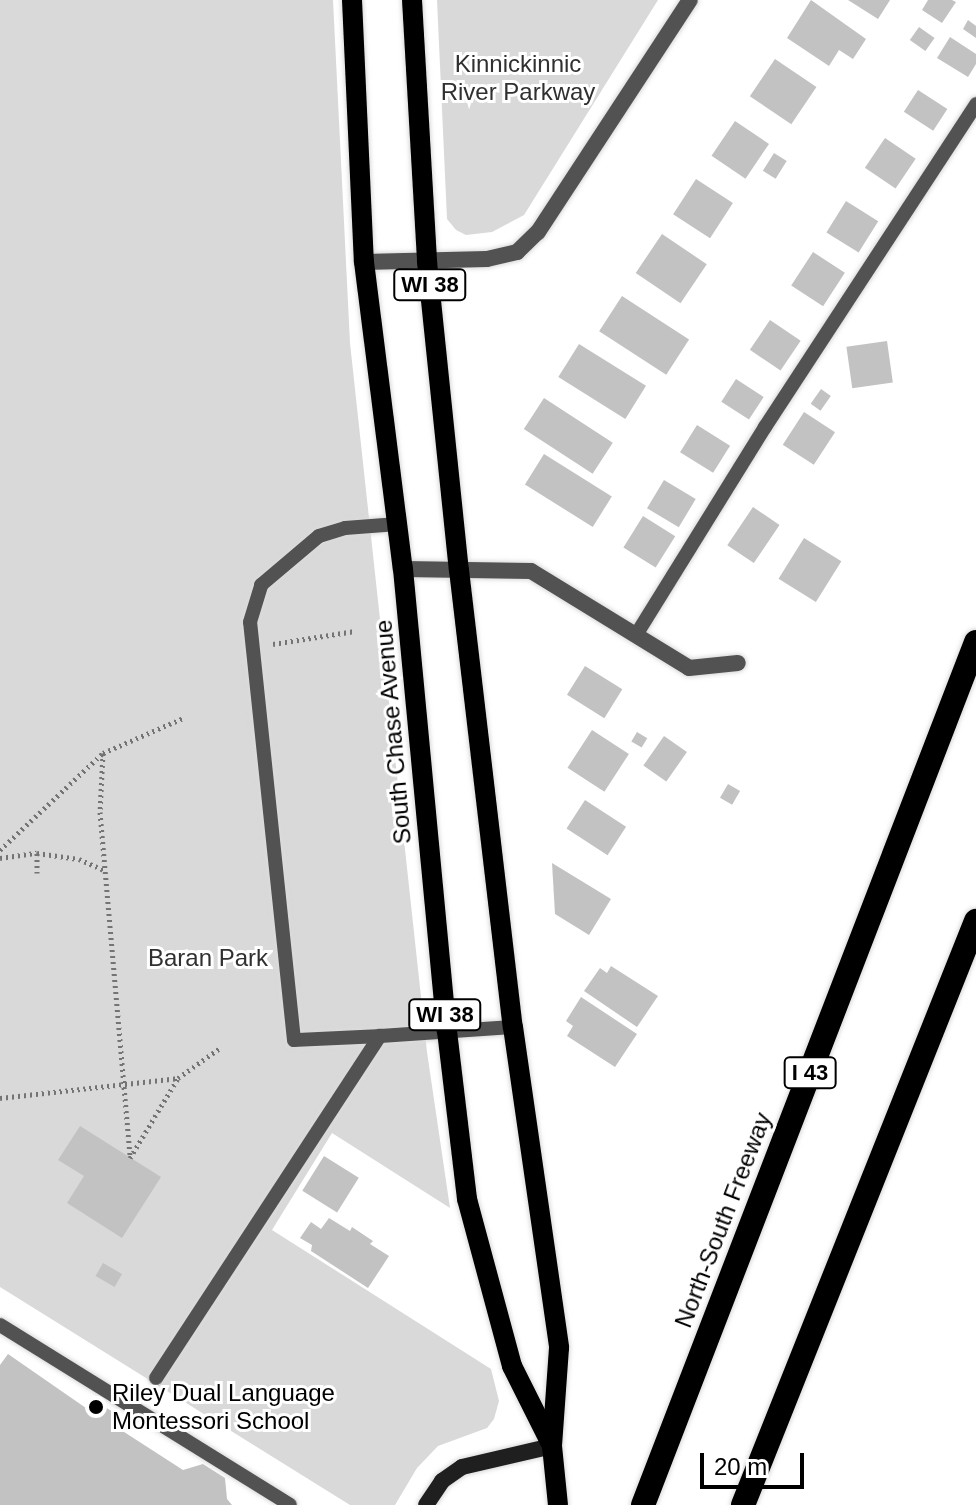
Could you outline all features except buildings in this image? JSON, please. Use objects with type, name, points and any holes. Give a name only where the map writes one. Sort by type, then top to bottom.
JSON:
[{"type":"highway","name":"North-South Freeway","points":[[643,1505],[976,642]]},
{"type":"highway","points":[[743,1505],[976,921]]},
{"type":"main road","name":"South Chase Avenue","points":[[352,0],[364,262],[403,569],[447,1031],[467,1199],[512,1366],[552,1446]]},
{"type":"main road","name":"South Chase Avenue","points":[[412,0],[427,262],[459,570],[513,1027],[559,1348],[552,1446],[558,1505]]},
{"type":"street","points":[[364,262],[487,259],[517,252],[538,232],[690,0]]},
{"type":"street","points":[[403,569],[531,571],[689,668],[738,663]]},
{"type":"street","points":[[426,1505],[442,1481],[462,1467],[552,1446]]},
{"type":"lane","points":[[636,635],[765,427],[976,104]]},
{"type":"lane","points":[[398,524],[345,528],[319,536],[261,585],[250,622],[294,1040],[513,1027]]},
{"type":"lane","points":[[156,1378],[380,1036]]},
{"type":"lane","points":[[0,1325],[290,1505]]},
{"type":"path","points":[[252,647],[355,631]]},
{"type":"path","points":[[0,850],[103,753],[183,718]]},
{"type":"path","points":[[103,753],[100,812],[130,1158],[178,1078],[220,1048]]},
{"type":"path","points":[[0,858],[37,853],[79,859],[104,870]]},
{"type":"path","points":[[37,853],[37,873]]},
{"type":"path","points":[[0,1098],[178,1078]]},
{"type":"green space","name":"Baran Park","points":[[0,0],[333,0],[350,343],[427,1052],[450,1208],[332,1133],[272,1230],[491,1369],[499,1401],[494,1419],[487,1428],[438,1446],[417,1468],[395,1505],[350,1505],[0,1287]]},
{"type":"green space","name":"Kinnickinnic River Parkway","points":[[437,0],[658,0],[524,215],[492,232],[466,235],[456,230],[447,219]]},
{"type":"place","name":"Riley Dual Language Montessori School","points":[[96,1407]]}]
